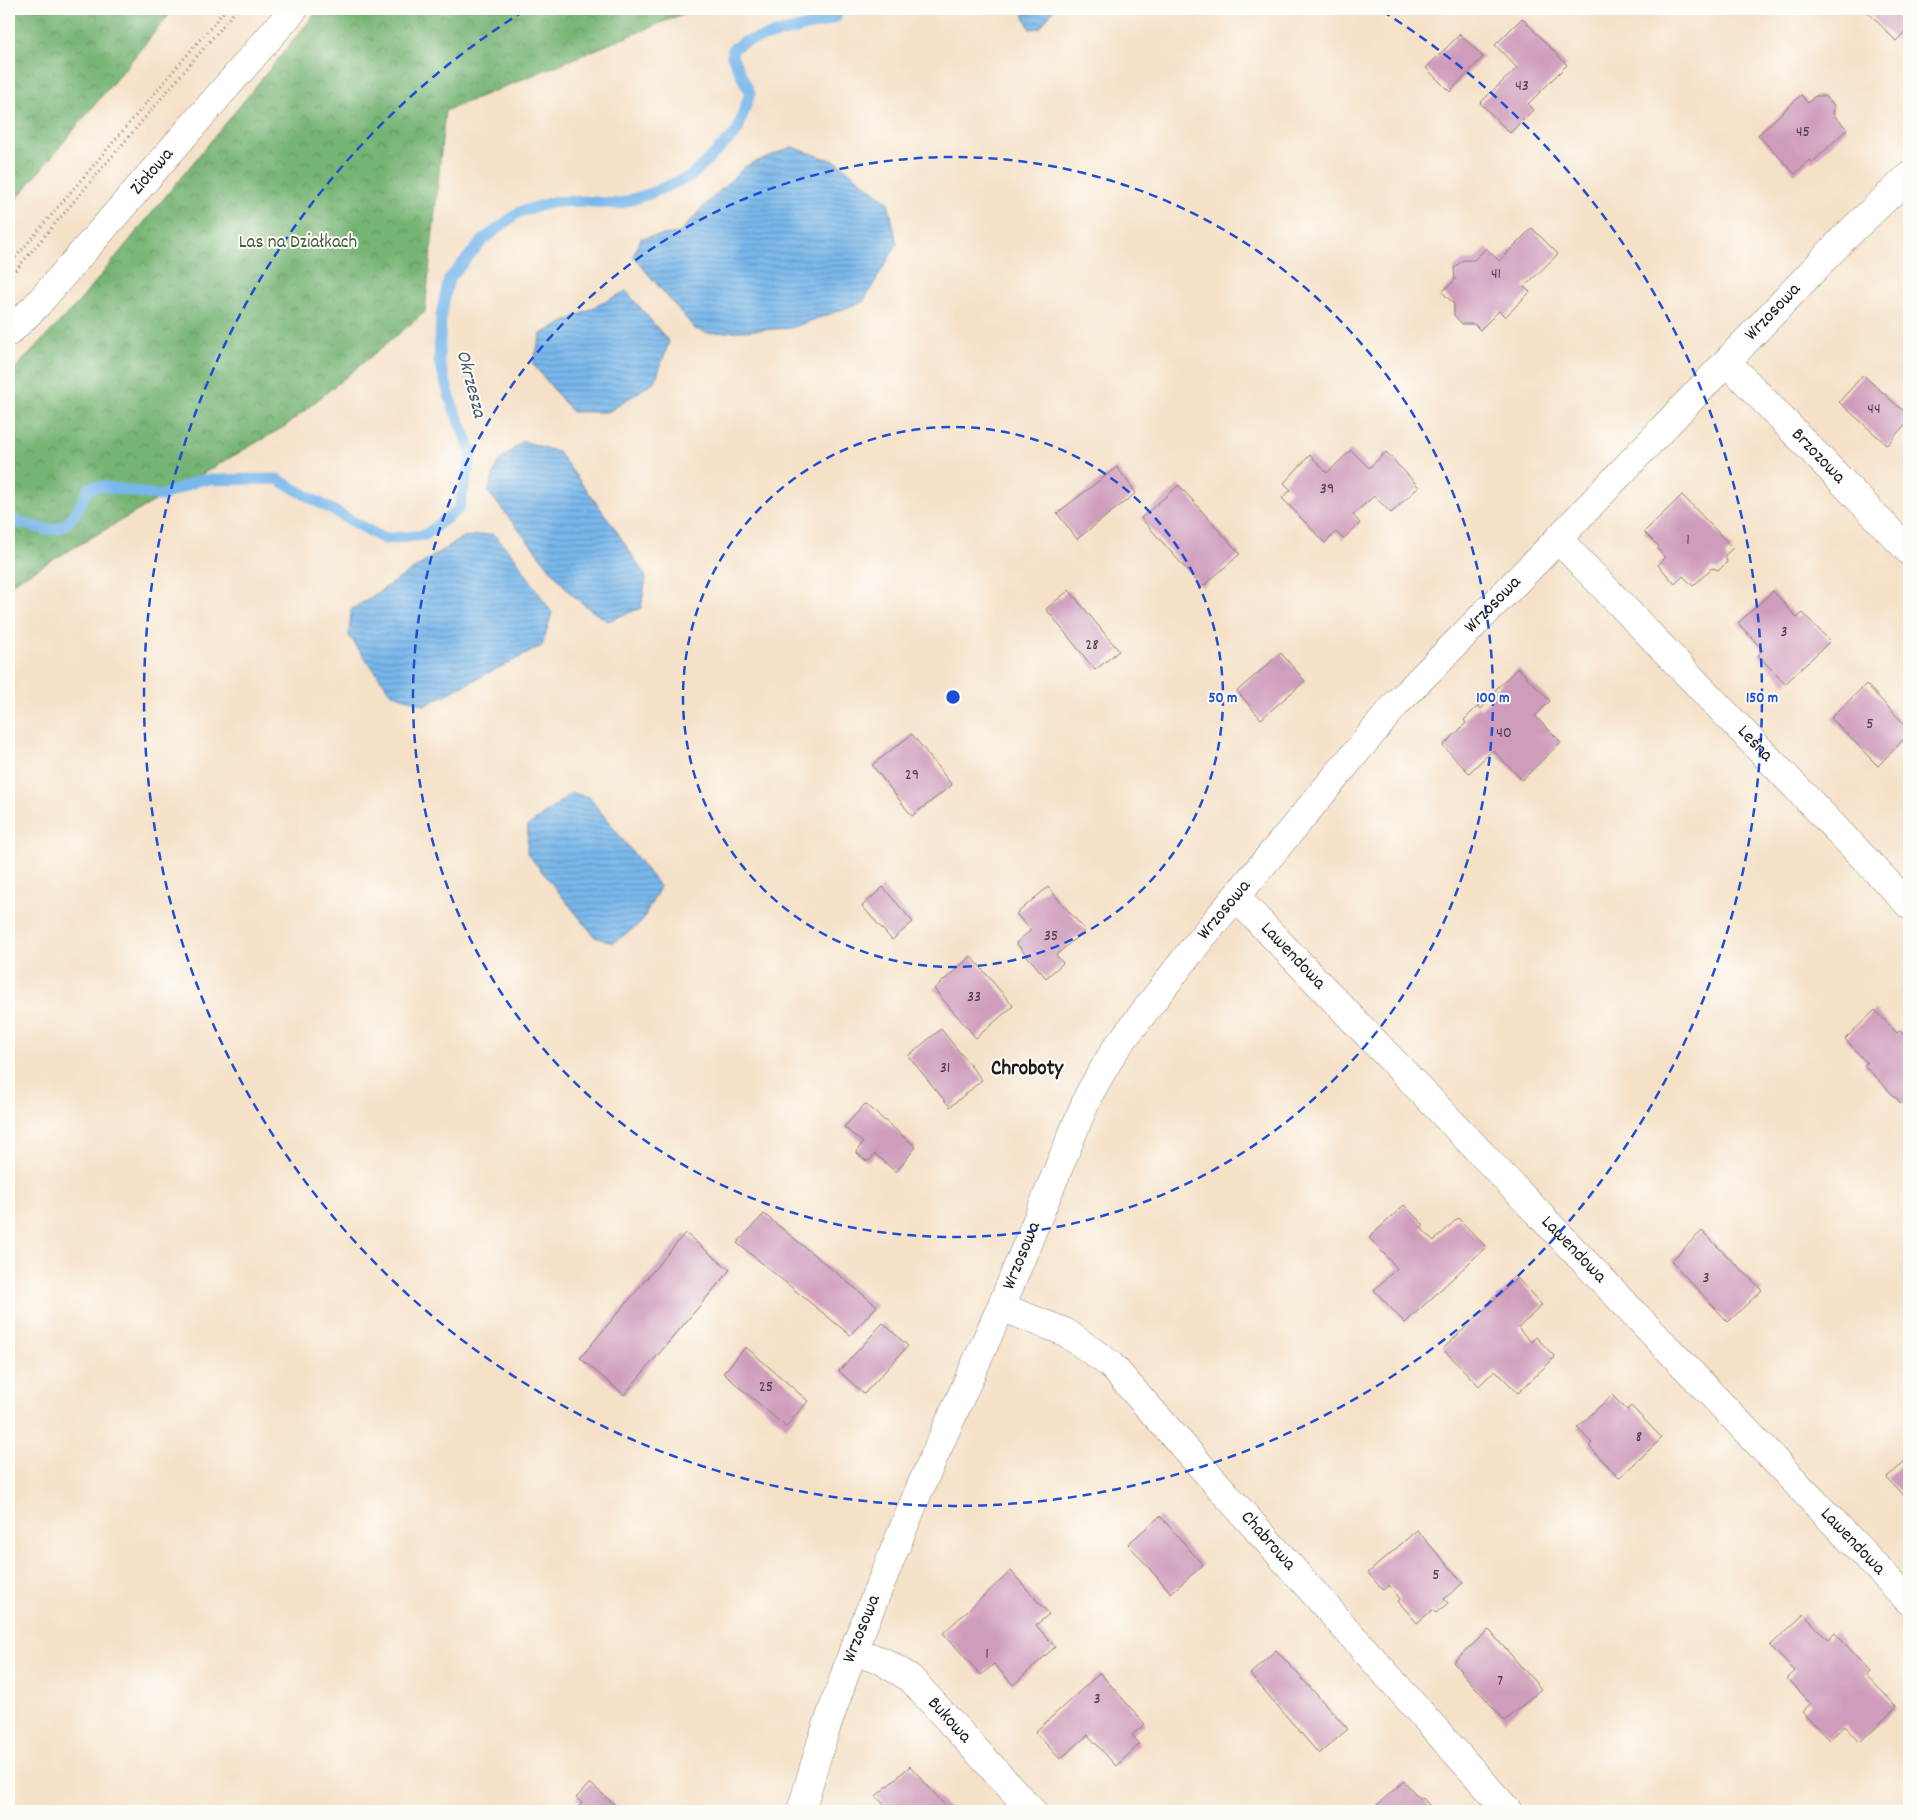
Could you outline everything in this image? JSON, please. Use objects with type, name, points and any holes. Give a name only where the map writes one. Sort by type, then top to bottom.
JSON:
[{"type":"street","name":"Ziołowa","points":[[9,332],[35,307],[294,9]]},
{"type":"street","name":"Wrzosowa","points":[[801,1811],[821,1743],[853,1651],[919,1490],[1001,1307],[1093,1087],[1114,1051],[1199,941],[1397,703],[1558,539],[1843,239],[1909,176]]},
{"type":"street","name":"Brzozowa","points":[[1727,362],[1909,551]]},
{"type":"street","name":"Leśna","points":[[1558,539],[1909,905]]},
{"type":"street","name":"Lawendowa","points":[[1236,897],[1909,1602]]},
{"type":"street","name":"Chabrowa","points":[[1001,1307],[1065,1332],[1110,1364],[1508,1811]]},
{"type":"street","name":"Bukowa","points":[[853,1651],[882,1662],[910,1678],[1032,1811]]},
{"type":"path","points":[[9,265],[226,9]]},
{"type":"path","points":[[9,278],[237,9]]},
{"type":"green space","points":[[9,9],[174,9],[9,208]]},
{"type":"green space","name":"Las na Działkach","points":[[319,9],[695,9],[445,111],[425,312],[287,425],[9,585],[9,375],[79,302]]},
{"type":"water","points":[[1023,9],[1054,9],[1040,28],[1030,29]]},
{"type":"water","points":[[792,147],[837,162],[888,202],[897,244],[863,302],[791,328],[708,333],[695,329],[633,256],[641,238],[679,233],[746,166]]},
{"type":"water","points":[[626,291],[669,342],[655,381],[608,412],[572,412],[533,364],[541,334]]},
{"type":"water","points":[[523,441],[558,452],[612,524],[646,577],[641,608],[608,621],[592,611],[570,593],[488,492],[498,462]]},
{"type":"water","points":[[493,534],[513,555],[552,613],[542,646],[425,705],[391,693],[349,636],[351,610],[463,537]]},
{"type":"water","points":[[572,793],[589,797],[660,887],[641,923],[613,943],[595,937],[527,853],[528,826]]},
{"type":"building","points":[[1869,9],[1909,9],[1909,27],[1896,41],[1867,11]]},
{"type":"building","points":[[1522,18],[1567,65],[1528,104],[1533,110],[1510,133],[1480,103],[1517,68],[1495,45]]},
{"type":"building","points":[[1460,34],[1483,57],[1450,92],[1426,68]]},
{"type":"building","points":[[1801,95],[1808,103],[1815,96],[1824,96],[1834,105],[1833,114],[1847,129],[1813,162],[1810,160],[1795,174],[1758,135]]},
{"type":"building","points":[[1532,228],[1558,254],[1524,287],[1530,292],[1505,317],[1499,311],[1480,330],[1474,324],[1462,324],[1454,315],[1454,304],[1442,292],[1455,280],[1454,268],[1463,260],[1474,260],[1486,248],[1499,261]]},
{"type":"building","points":[[1863,375],[1909,416],[1909,420],[1887,445],[1839,402]]},
{"type":"building","points":[[1351,450],[1369,468],[1386,452],[1419,487],[1391,513],[1374,496],[1353,515],[1360,523],[1343,539],[1336,532],[1325,543],[1282,498],[1291,490],[1284,483],[1310,455],[1327,473]]},
{"type":"building","points":[[1117,467],[1136,493],[1077,539],[1057,513]]},
{"type":"building","points":[[1179,485],[1240,554],[1202,587],[1141,518]]},
{"type":"building","points":[[1682,495],[1733,548],[1725,555],[1727,562],[1719,570],[1712,568],[1693,586],[1683,576],[1675,584],[1658,565],[1665,558],[1658,549],[1659,547],[1644,532]]},
{"type":"building","points":[[1069,590],[1119,651],[1095,670],[1046,609]]},
{"type":"building","points":[[1773,591],[1797,618],[1803,613],[1830,641],[1785,684],[1758,655],[1763,650],[1738,623]]},
{"type":"building","points":[[1281,653],[1305,681],[1261,719],[1237,691]]},
{"type":"building","points":[[1518,668],[1550,701],[1535,716],[1561,742],[1522,780],[1493,750],[1469,773],[1443,746],[1466,723],[1464,720],[1478,706],[1481,709],[1490,699],[1488,697]]},
{"type":"building","points":[[1866,684],[1909,729],[1909,734],[1878,766],[1831,718]]},
{"type":"building","points":[[912,734],[952,785],[912,816],[872,765]]},
{"type":"building","points":[[883,887],[913,922],[892,940],[862,906]]},
{"type":"building","points":[[1048,887],[1085,930],[1056,955],[1063,963],[1046,978],[1016,943],[1031,930],[1016,914]]},
{"type":"building","points":[[971,956],[1013,1006],[976,1038],[934,989]]},
{"type":"building","points":[[1875,1010],[1897,1033],[1900,1031],[1909,1040],[1909,1095],[1901,1103],[1864,1065],[1867,1063],[1845,1039]]},
{"type":"building","points":[[941,1029],[982,1080],[950,1107],[908,1056]]},
{"type":"building","points":[[865,1104],[916,1147],[896,1172],[875,1154],[870,1160],[866,1161],[857,1153],[863,1143],[844,1127]]},
{"type":"building","points":[[1404,1205],[1424,1225],[1421,1228],[1434,1241],[1458,1218],[1486,1247],[1405,1323],[1374,1290],[1397,1268],[1369,1238]]},
{"type":"building","points":[[764,1214],[877,1306],[850,1335],[737,1243]]},
{"type":"building","points":[[1702,1231],[1762,1290],[1728,1322],[1671,1261]]},
{"type":"building","points":[[685,1233],[730,1270],[624,1395],[580,1358]]},
{"type":"building","points":[[1517,1278],[1542,1305],[1518,1328],[1531,1342],[1536,1337],[1555,1357],[1518,1393],[1495,1370],[1479,1386],[1443,1349]]},
{"type":"building","points":[[883,1323],[908,1346],[864,1394],[839,1371]]},
{"type":"building","points":[[746,1347],[808,1401],[786,1427],[723,1373]]},
{"type":"building","points":[[1612,1395],[1627,1410],[1631,1406],[1662,1438],[1619,1478],[1589,1446],[1592,1443],[1577,1428]]},
{"type":"building","points":[[1909,1457],[1909,1502],[1887,1478]]},
{"type":"building","points":[[1160,1516],[1203,1565],[1171,1593],[1128,1544]]},
{"type":"building","points":[[1417,1530],[1463,1583],[1444,1599],[1448,1603],[1436,1613],[1432,1610],[1417,1623],[1398,1601],[1400,1599],[1389,1585],[1383,1590],[1368,1573]]},
{"type":"building","points":[[1011,1571],[1049,1614],[1036,1625],[1055,1647],[1013,1685],[994,1664],[981,1675],[943,1633]]},
{"type":"building","points":[[1804,1614],[1828,1640],[1835,1633],[1870,1671],[1866,1675],[1897,1707],[1860,1742],[1845,1726],[1829,1740],[1802,1712],[1811,1703],[1787,1679],[1795,1671],[1770,1646]]},
{"type":"building","points":[[1489,1630],[1541,1689],[1505,1721],[1453,1662]]},
{"type":"building","points":[[1276,1650],[1348,1729],[1319,1754],[1250,1674]]},
{"type":"building","points":[[1100,1673],[1145,1724],[1132,1735],[1140,1744],[1116,1766],[1088,1735],[1060,1759],[1035,1732]]},
{"type":"building","points":[[910,1766],[950,1811],[890,1811],[876,1796]]},
{"type":"building","points":[[1404,1781],[1434,1811],[1370,1811]]},
{"type":"building","points":[[590,1783],[615,1805],[609,1811],[575,1811],[582,1803],[576,1798]]},
{"type":"waterway","name":"Okrzesza","points":[[9,521],[21,522],[49,530],[65,525],[76,512],[89,488],[102,486],[161,496],[200,480],[277,479],[384,539],[425,535],[459,509],[472,452],[453,407],[439,361],[441,315],[449,279],[484,239],[519,212],[553,202],[583,201],[619,204],[691,176],[737,132],[750,93],[732,56],[733,49],[743,42],[824,22],[836,17],[838,9]]},
{"type":"district","name":"Chroboty","points":[[1027,1070]]}]
